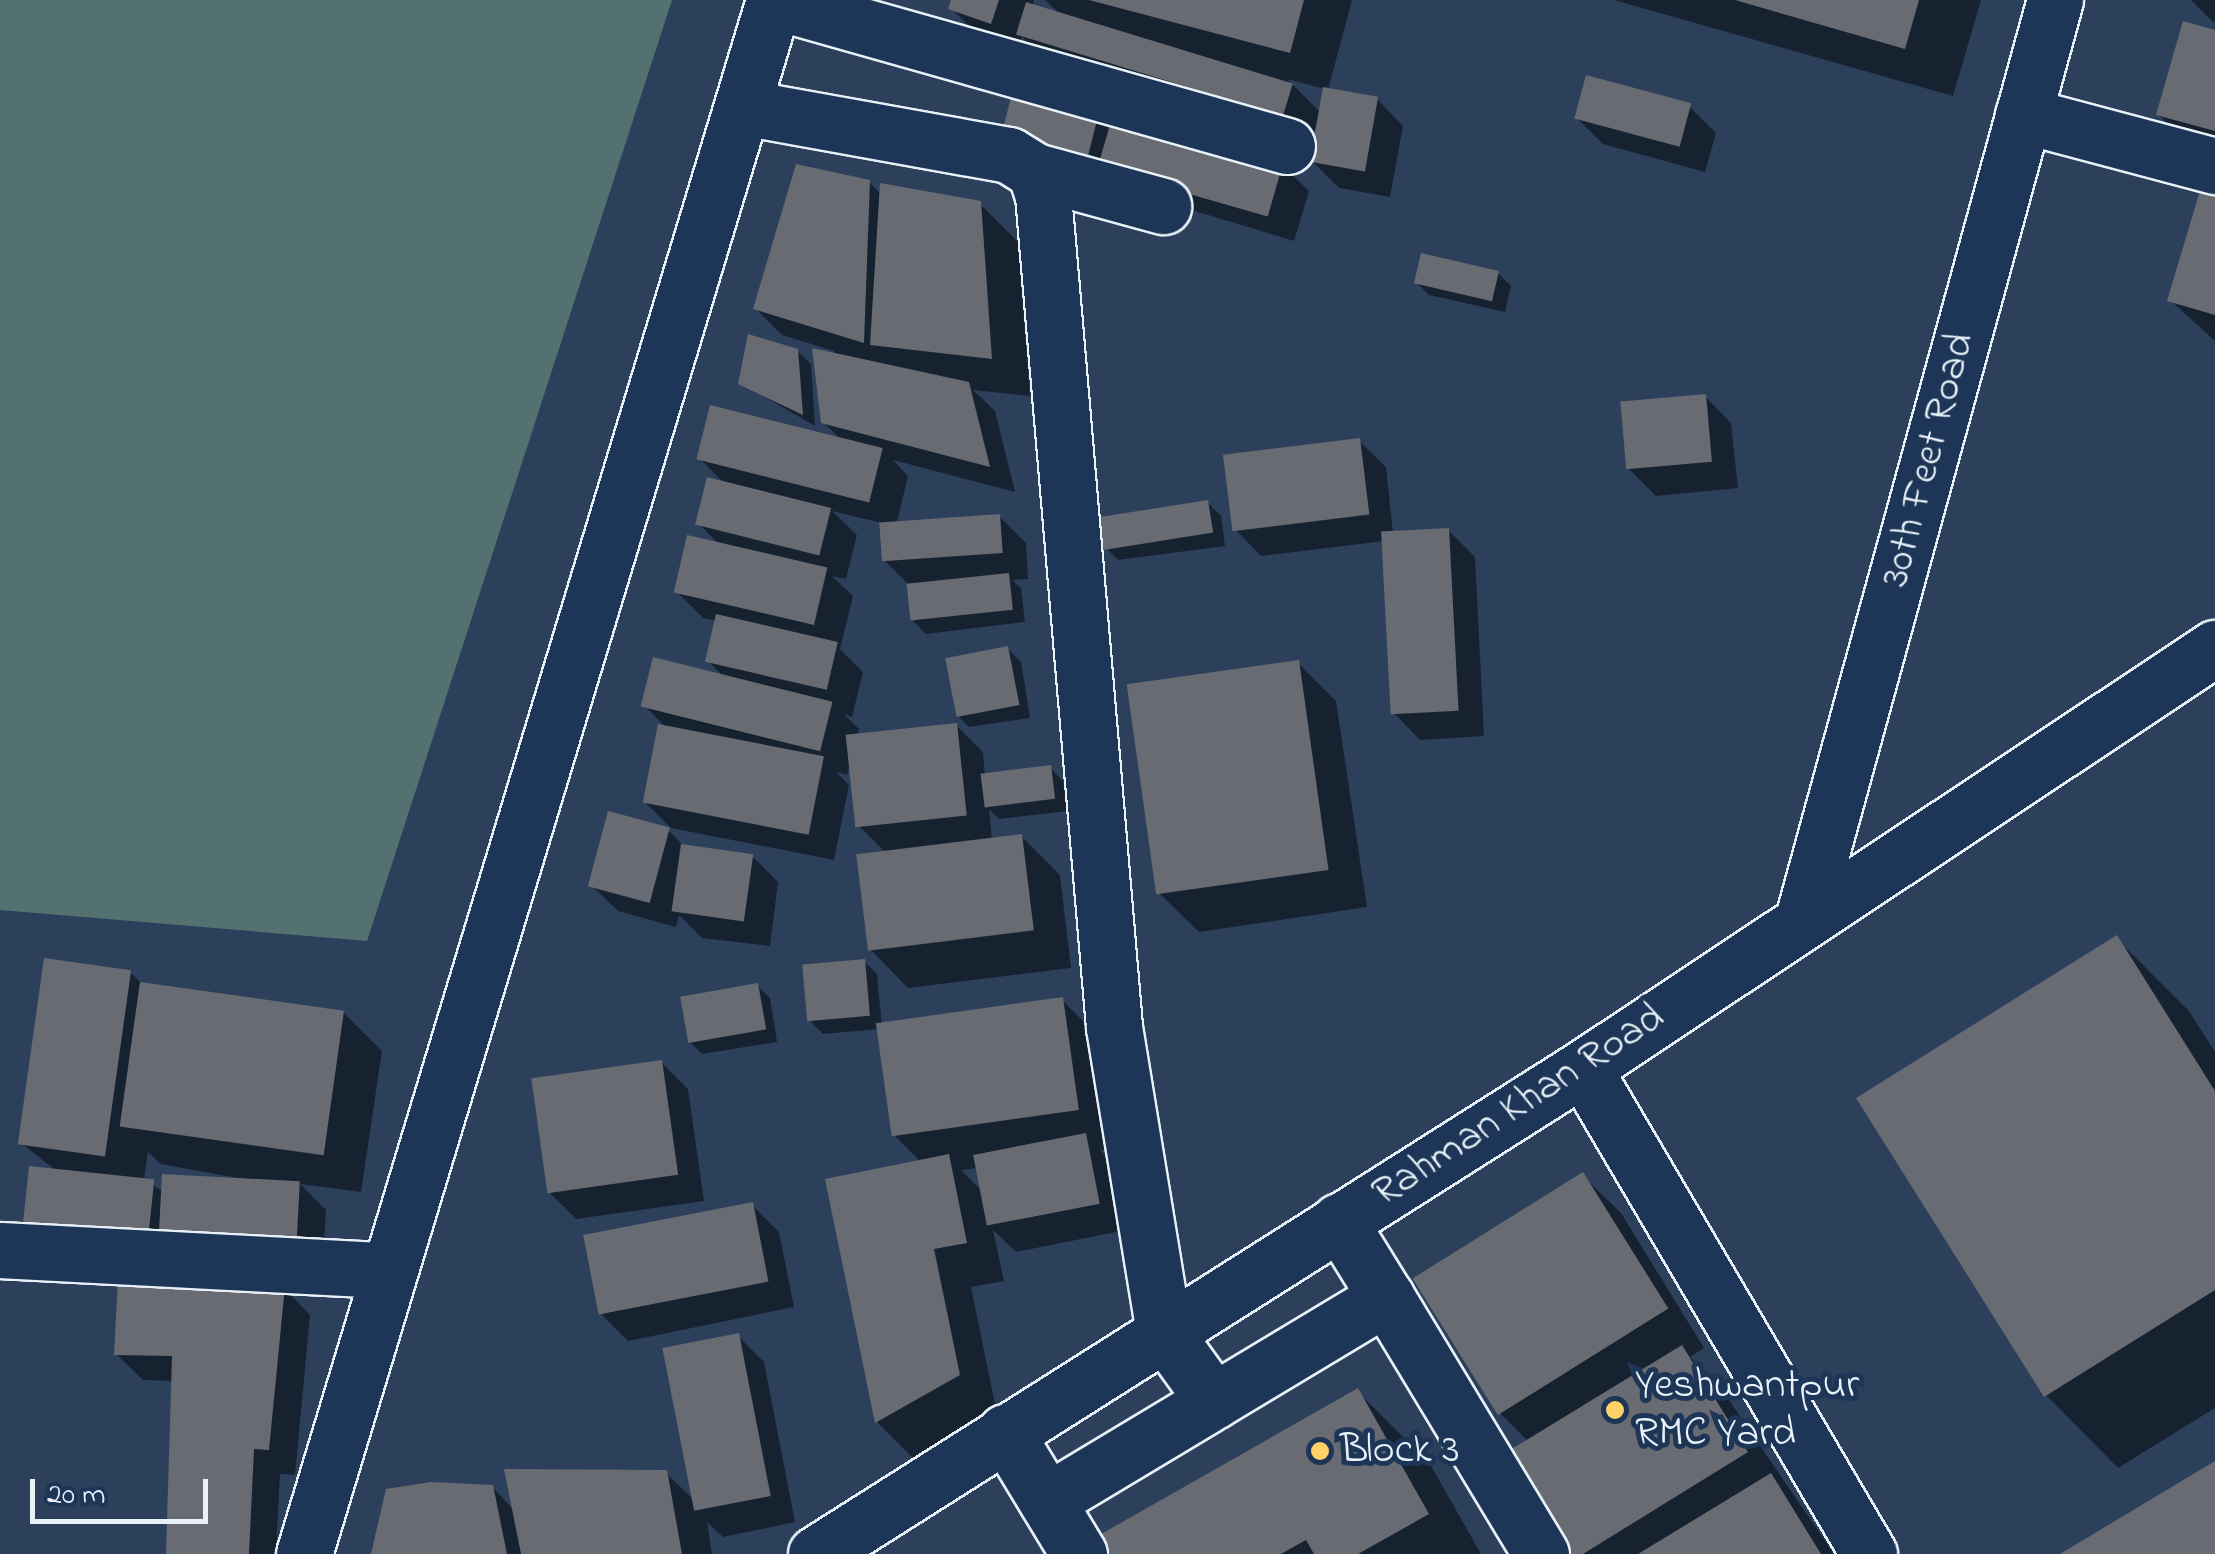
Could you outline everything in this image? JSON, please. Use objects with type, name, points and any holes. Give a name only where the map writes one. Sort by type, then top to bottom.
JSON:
[{"type":"street","name":"30th Feet Road","points":[[1803,919],[2055,0]]},
{"type":"street","points":[[304,1554],[385,1270],[774,1],[925,21],[1287,146]]},
{"type":"street","points":[[742,107],[1009,154],[1035,171],[1163,206]]},
{"type":"street","points":[[2023,115],[2215,166]]},
{"type":"street","points":[[1035,171],[1043,195],[1114,1027],[1164,1332],[1214,1401]]},
{"type":"street","name":"Rahman Khan Road","points":[[818,1554],[1583,1068],[2215,648]]},
{"type":"street","points":[[1583,1068],[1870,1554]]},
{"type":"street","points":[[1339,1221],[1527,1549]]},
{"type":"street","points":[[0,1250],[385,1270]]},
{"type":"street","points":[[1047,1501],[1386,1297]]},
{"type":"street","points":[[1005,1432],[1079,1554]]},
{"type":"green space","points":[[0,0],[672,0],[367,941],[0,910]]},
{"type":"building","points":[[951,0],[999,0],[991,24],[948,9]]},
{"type":"building","points":[[1089,0],[1304,0],[1290,53]]},
{"type":"building","points":[[1735,0],[1919,0],[1905,49]]},
{"type":"building","points":[[1026,2],[1293,84],[1283,116],[1016,35]]},
{"type":"building","points":[[2183,21],[2215,30],[2215,131],[2156,115]]},
{"type":"building","points":[[1586,75],[1691,103],[1680,147],[1574,118]]},
{"type":"building","points":[[1014,85],[1100,107],[1087,162],[1000,140]]},
{"type":"building","points":[[1323,87],[1378,97],[1365,172],[1310,162]]},
{"type":"building","points":[[1113,114],[1283,163],[1268,217],[1098,168]]},
{"type":"building","points":[[796,164],[870,180],[864,343],[753,309]]},
{"type":"building","points":[[880,183],[981,201],[992,359],[870,345]]},
{"type":"building","points":[[2202,184],[2215,188],[2215,315],[2167,301]]},
{"type":"building","points":[[1421,253],[1499,271],[1492,301],[1414,283]]},
{"type":"building","points":[[748,334],[798,349],[803,415],[738,384]]},
{"type":"building","points":[[812,348],[969,382],[990,467],[821,423]]},
{"type":"building","points":[[1706,394],[1712,462],[1626,469],[1620,401]]},
{"type":"building","points":[[710,405],[883,448],[869,502],[696,459]]},
{"type":"building","points":[[1360,438],[1369,514],[1232,531],[1223,455]]},
{"type":"building","points":[[707,477],[831,508],[819,556],[695,525]]},
{"type":"building","points":[[1208,500],[1213,533],[1104,550],[1098,517]]},
{"type":"building","points":[[1000,514],[1003,553],[882,561],[879,522]]},
{"type":"building","points":[[1449,528],[1459,711],[1391,714],[1381,532]]},
{"type":"building","points":[[687,535],[827,567],[814,625],[674,592]]},
{"type":"building","points":[[1009,573],[1013,610],[910,621],[907,584]]},
{"type":"building","points":[[716,614],[838,642],[827,690],[705,662]]},
{"type":"building","points":[[1008,646],[1019,705],[957,717],[945,658]]},
{"type":"building","points":[[653,657],[833,702],[820,751],[641,706]]},
{"type":"building","points":[[1299,660],[1329,870],[1156,894],[1127,684]]},
{"type":"building","points":[[957,723],[967,815],[855,827],[846,735]]},
{"type":"building","points":[[658,724],[824,756],[809,835],[643,803]]},
{"type":"building","points":[[1051,765],[1055,799],[985,807],[981,774]]},
{"type":"building","points":[[608,811],[670,828],[650,903],[588,886]]},
{"type":"building","points":[[1022,834],[1034,930],[868,951],[856,854]]},
{"type":"building","points":[[681,844],[753,854],[744,921],[672,911]]},
{"type":"building","points":[[2117,935],[2215,1091],[2215,1290],[2044,1397],[1856,1098]]},
{"type":"building","points":[[44,958],[131,970],[105,1156],[18,1144]]},
{"type":"building","points":[[865,959],[870,1016],[807,1021],[802,964]]},
{"type":"building","points":[[140,982],[344,1011],[324,1155],[120,1127]]},
{"type":"building","points":[[758,983],[766,1029],[688,1043],[680,997]]},
{"type":"building","points":[[1063,997],[1079,1110],[892,1136],[876,1023]]},
{"type":"building","points":[[662,1060],[678,1175],[547,1193],[531,1078]]},
{"type":"building","points":[[1086,1133],[1100,1204],[987,1226],[973,1155]]},
{"type":"building","points":[[949,1154],[967,1243],[934,1249],[960,1375],[875,1423],[825,1179]]},
{"type":"building","points":[[29,1166],[154,1179],[147,1247],[22,1234]]},
{"type":"building","points":[[1583,1172],[1668,1309],[1498,1415],[1413,1279]]},
{"type":"building","points":[[162,1174],[300,1181],[296,1254],[158,1247]]},
{"type":"building","points":[[753,1202],[768,1282],[599,1315],[583,1235]]},
{"type":"building","points":[[118,1279],[285,1286],[269,1450],[254,1449],[249,1554],[166,1554],[172,1356],[114,1355]]},
{"type":"building","points":[[739,1333],[771,1496],[694,1511],[662,1348]]},
{"type":"building","points":[[1682,1345],[1748,1452],[1583,1554],[1567,1554],[1505,1453]]},
{"type":"building","name":"Block 3","points":[[1358,1388],[1429,1514],[1358,1554],[1314,1554],[1306,1540],[1281,1554],[1105,1554],[1096,1537]]},
{"type":"building","points":[[2215,1461],[2215,1554],[2060,1554]]},
{"type":"building","points":[[504,1469],[667,1470],[682,1554],[521,1554]]},
{"type":"building","points":[[1771,1473],[1821,1554],[1638,1554]]},
{"type":"building","points":[[431,1482],[493,1485],[507,1554],[371,1554],[386,1489]]},
{"type":"place","name":"Yeshwantpur RMC Yard","points":[[1615,1410]]},
{"type":"place","name":"Block 3","points":[[1320,1451]]}]
